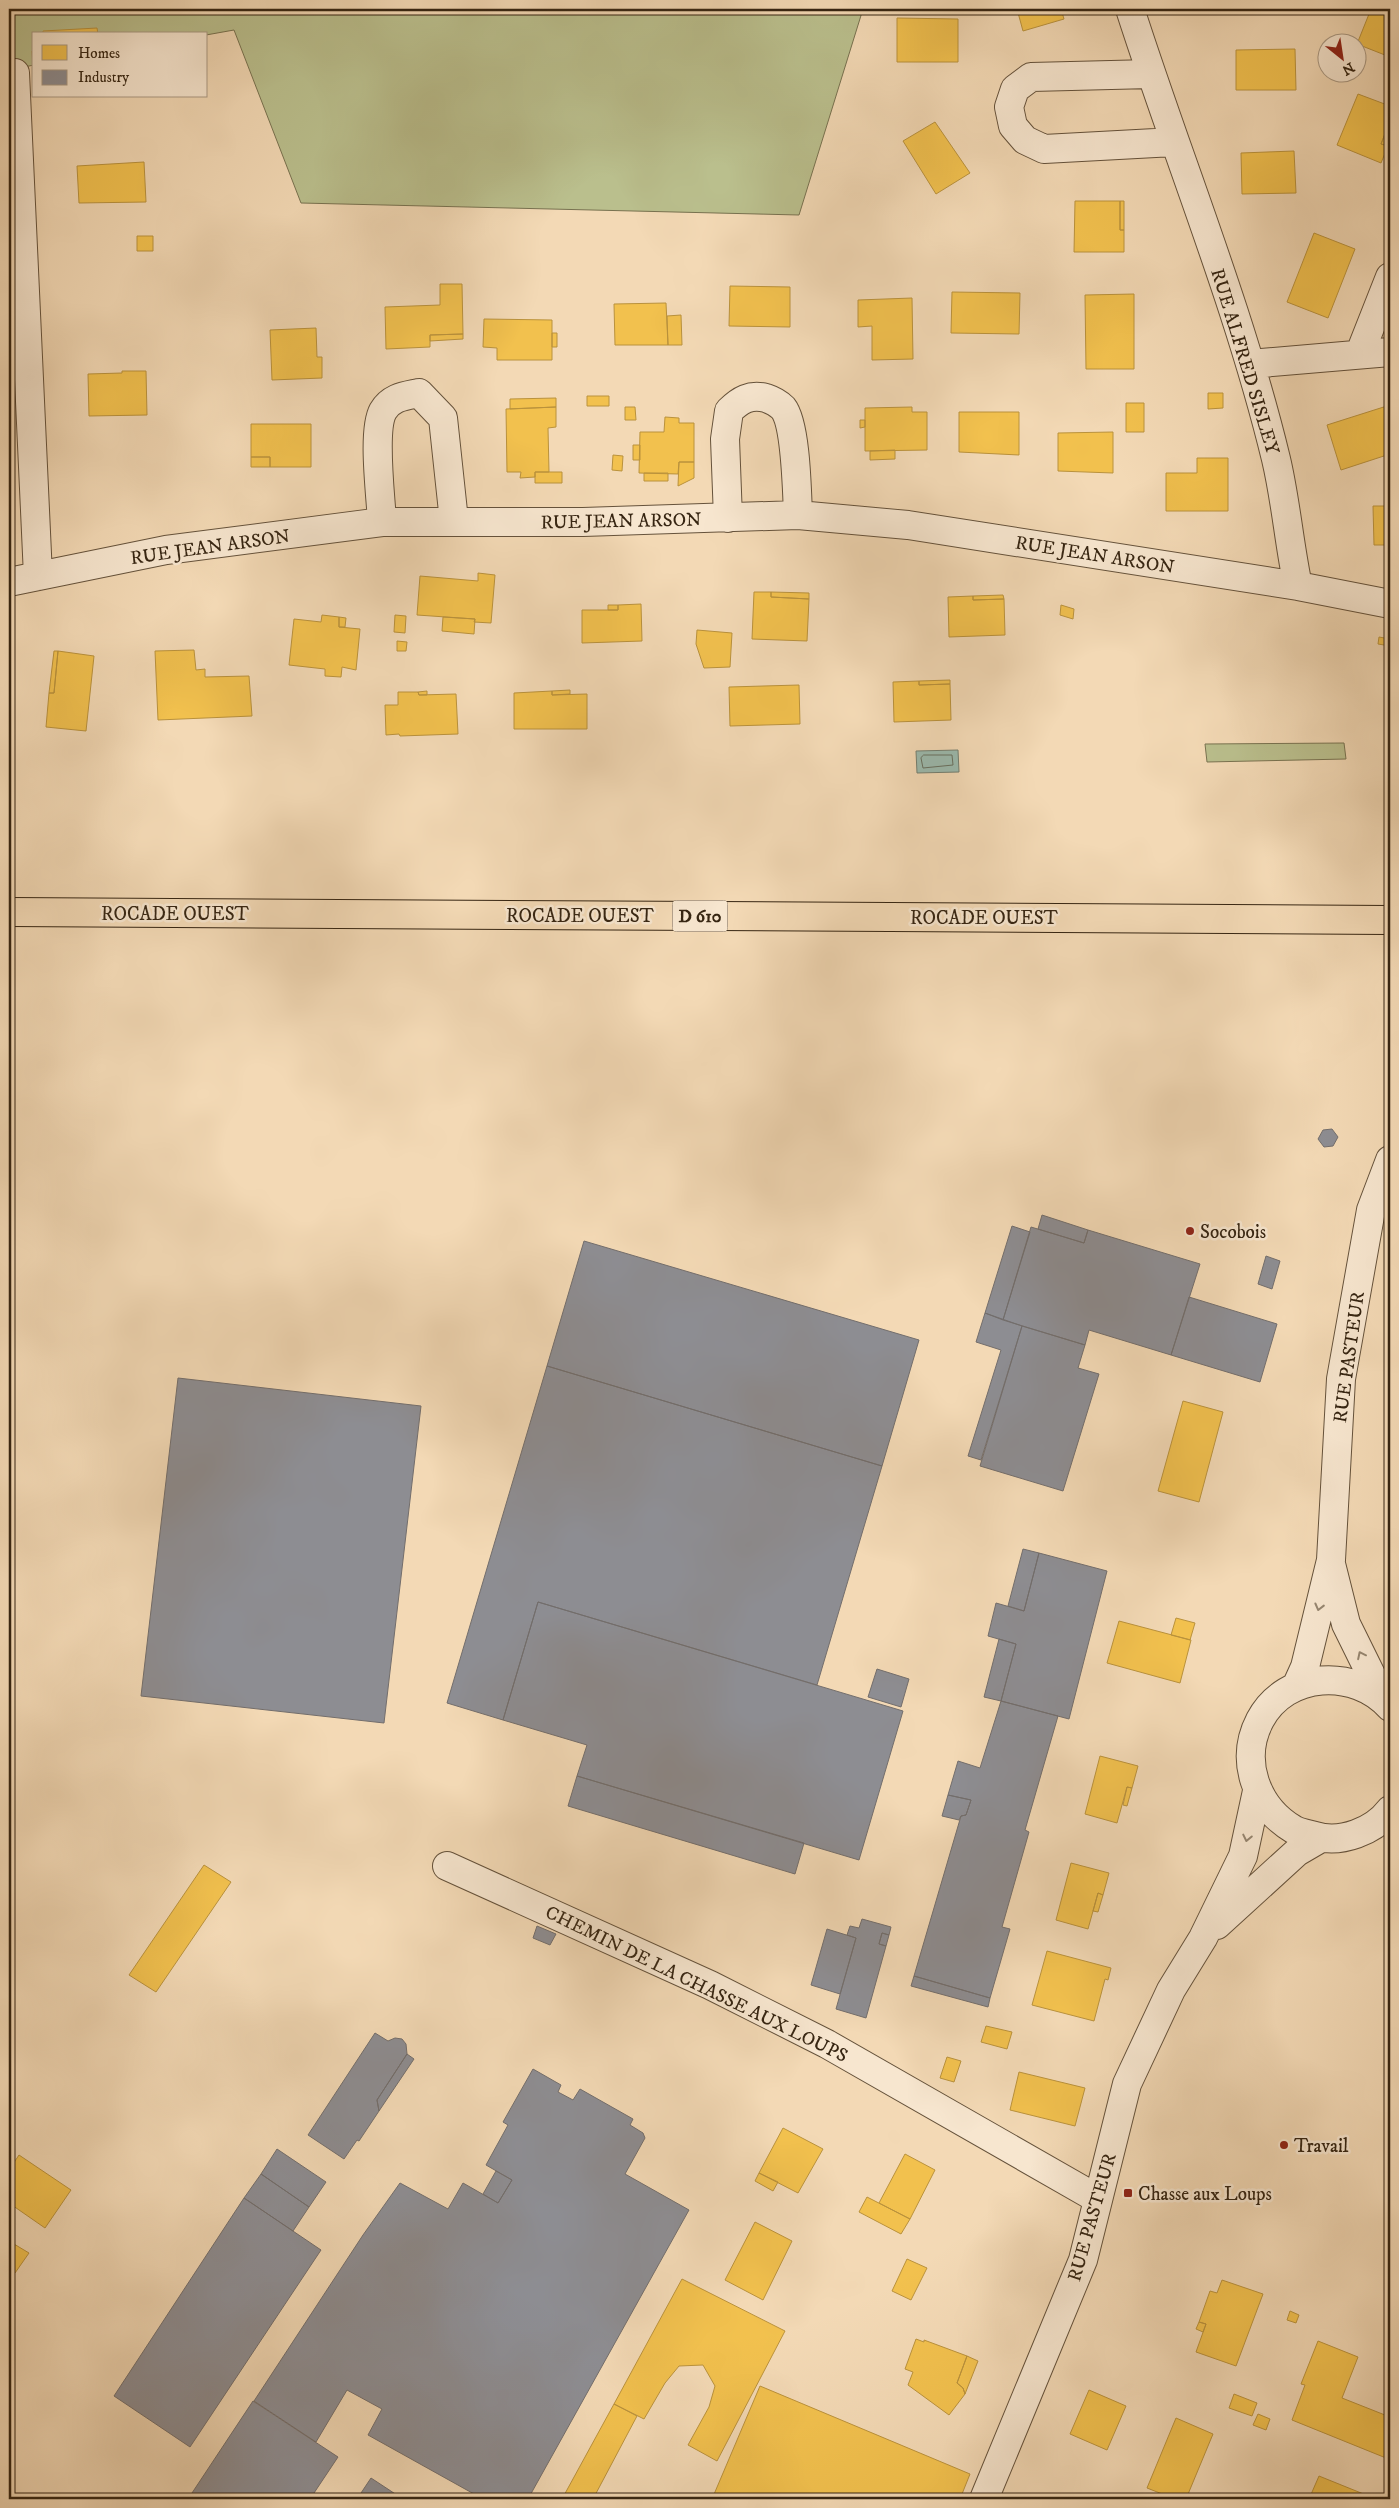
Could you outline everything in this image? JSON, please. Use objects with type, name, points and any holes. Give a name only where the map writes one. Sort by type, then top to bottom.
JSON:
[{"type":"main road","name":"ROCADE OUEST","points":[[9,912],[1390,920]]},
{"type":"street","name":"RUE ALFRED SISLEY","points":[[1130,9],[1250,364],[1276,461],[1298,586]]},
{"type":"street","points":[[15,73],[38,576]]},
{"type":"street","points":[[1151,74],[1031,77],[1014,89],[1009,107],[1013,126],[1025,140],[1044,149],[1174,142]]},
{"type":"street","points":[[1360,353],[1390,277]]},
{"type":"street","points":[[1250,364],[1360,353],[1390,352]]},
{"type":"street","points":[[382,522],[378,433],[383,411],[398,397],[419,393],[443,418],[454,521]]},
{"type":"street","name":"RUE JEAN ARSON","points":[[728,518],[725,439],[728,411],[740,400],[756,396],[772,400],[784,409],[792,434],[798,515]]},
{"type":"street","name":"RUE JEAN ARSON","points":[[9,582],[166,550],[382,522],[583,522],[798,515],[908,525],[1298,586],[1390,604]]},
{"type":"street","name":"RUE PASTEUR","points":[[1296,1687],[1305,1667],[1330,1560],[1341,1379],[1371,1210],[1390,1160]]},
{"type":"street","name":"RUE PASTEUR","points":[[1330,1560],[1346,1624],[1386,1703]]},
{"type":"street","points":[[1386,1703],[1364,1686],[1341,1680],[1318,1680],[1296,1687],[1276,1701],[1261,1720],[1252,1743],[1251,1767],[1257,1790],[1272,1814],[1294,1830],[1320,1838],[1343,1837],[1364,1831],[1388,1816]]},
{"type":"street","name":"RUE PASTEUR","points":[[984,2499],[1083,2260],[1127,2084],[1172,1990],[1203,1938],[1243,1856],[1257,1790]]},
{"type":"street","name":"RUE PASTEUR","points":[[1203,1938],[1269,1875],[1297,1852],[1320,1838]]},
{"type":"street","name":"CHEMIN DE LA CHASSE AUX LOUPS","points":[[447,1866],[710,1985],[827,2044],[1098,2199]]},
{"type":"green space","points":[[9,9],[863,9],[799,215],[301,203],[234,30],[208,35],[208,32],[32,32],[32,65],[9,70]]},
{"type":"green space","points":[[1344,743],[1346,759],[1207,762],[1205,744]]},
{"type":"water","points":[[958,750],[959,772],[917,773],[916,751]]},
{"type":"building: Homes","points":[[1017,9],[1061,9],[1064,19],[1023,31]]},
{"type":"building: Homes","points":[[1371,9],[1390,9],[1390,57],[1366,48],[1366,32],[1362,32]]},
{"type":"building: Homes","points":[[897,18],[958,19],[958,62],[897,62]]},
{"type":"building: Homes","points":[[97,28],[98,32],[43,32]]},
{"type":"building: Homes","points":[[1295,49],[1296,90],[1236,90],[1236,50]]},
{"type":"building: Homes","points":[[1358,94],[1390,106],[1390,121],[1381,144],[1388,146],[1381,163],[1337,145]]},
{"type":"building: Homes","points":[[1390,121],[1390,140],[1388,146],[1381,144]]},
{"type":"building: Homes","points":[[935,122],[970,173],[936,194],[903,141]]},
{"type":"building: Homes","points":[[1294,151],[1296,193],[1242,194],[1241,153]]},
{"type":"building: Homes","points":[[144,162],[146,202],[79,203],[77,166]]},
{"type":"building: Homes","points":[[1075,201],[1120,201],[1120,230],[1124,230],[1124,252],[1074,252]]},
{"type":"building: Homes","points":[[1120,201],[1124,201],[1124,230],[1120,230]]},
{"type":"building: Homes","points":[[1314,233],[1355,249],[1328,318],[1287,302]]},
{"type":"building: Homes","points":[[137,236],[153,236],[153,251],[137,251]]},
{"type":"building: Homes","points":[[440,284],[462,284],[463,334],[430,335],[430,347],[386,349],[385,307],[440,305]]},
{"type":"building: Homes","points":[[730,286],[790,287],[790,327],[729,326]]},
{"type":"building: Homes","points":[[952,292],[1020,293],[1019,334],[951,333]]},
{"type":"building: Homes","points":[[1134,294],[1134,369],[1086,369],[1085,295]]},
{"type":"building: Homes","points":[[912,298],[913,359],[872,360],[872,326],[858,327],[858,300]]},
{"type":"building: Homes","points":[[666,303],[668,345],[615,345],[614,304]]},
{"type":"building: Homes","points":[[681,315],[682,345],[668,345],[667,316]]},
{"type":"building: Homes","points":[[484,319],[552,320],[552,360],[497,360],[497,348],[483,347]]},
{"type":"building: Homes","points":[[316,328],[317,357],[322,357],[322,378],[272,380],[270,330]]},
{"type":"building: Homes","points":[[552,333],[557,333],[557,347],[552,347]]},
{"type":"building: Homes","points":[[463,334],[463,339],[430,341],[430,335]]},
{"type":"building: Homes","points":[[122,371],[146,371],[147,415],[89,416],[88,374],[122,373]]},
{"type":"building: Homes","points":[[1208,393],[1223,393],[1223,408],[1208,409]]},
{"type":"building: Homes","points":[[587,396],[609,396],[609,406],[587,406]]},
{"type":"building: Homes","points":[[556,398],[556,407],[510,409],[510,399]]},
{"type":"building: Homes","points":[[1126,403],[1144,403],[1144,432],[1126,432]]},
{"type":"building: Homes","points":[[1390,405],[1390,454],[1341,470],[1327,425]]},
{"type":"building: Homes","points":[[556,407],[556,427],[548,428],[549,472],[535,472],[535,477],[520,478],[521,472],[507,472],[506,409]]},
{"type":"building: Homes","points":[[625,407],[635,407],[636,420],[625,420]]},
{"type":"building: Homes","points":[[912,407],[912,412],[927,412],[927,450],[865,451],[865,408]]},
{"type":"building: Homes","points":[[959,412],[1019,412],[1019,455],[959,452]]},
{"type":"building: Homes","points":[[665,417],[679,418],[679,423],[694,423],[694,462],[679,462],[678,474],[639,473],[640,432],[664,432]]},
{"type":"building: Homes","points":[[860,420],[865,420],[865,427],[860,428]]},
{"type":"building: Homes","points":[[251,424],[311,424],[311,467],[270,467],[270,457],[251,457]]},
{"type":"building: Homes","points":[[1113,432],[1113,473],[1058,471],[1058,433]]},
{"type":"building: Homes","points":[[633,445],[640,445],[640,460],[633,460]]},
{"type":"building: Homes","points":[[895,450],[895,459],[870,460],[870,451]]},
{"type":"building: Homes","points":[[613,455],[623,456],[622,471],[612,470]]},
{"type":"building: Homes","points":[[251,457],[270,457],[270,467],[251,467]]},
{"type":"building: Homes","points":[[1197,458],[1228,458],[1228,511],[1166,511],[1166,473],[1197,473]]},
{"type":"building: Homes","points":[[679,462],[694,462],[694,478],[678,486]]},
{"type":"building: Homes","points":[[535,472],[562,472],[562,483],[535,483]]},
{"type":"building: Homes","points":[[644,473],[668,473],[668,481],[644,481]]},
{"type":"building: Homes","points":[[1373,506],[1390,506],[1390,545],[1374,545]]},
{"type":"building: Homes","points":[[478,573],[495,575],[491,623],[474,622],[475,619],[417,615],[420,576],[478,581]]},
{"type":"building: Homes","points":[[754,592],[771,592],[771,597],[809,599],[807,641],[752,639]]},
{"type":"building: Homes","points":[[771,592],[809,593],[809,599],[771,597]]},
{"type":"building: Homes","points":[[1003,595],[1004,599],[973,600],[973,596]]},
{"type":"building: Homes","points":[[973,596],[973,600],[1004,599],[1005,635],[949,637],[948,597]]},
{"type":"building: Homes","points":[[641,604],[642,641],[582,643],[582,610],[618,610],[618,605]]},
{"type":"building: Homes","points":[[608,605],[618,605],[618,610],[608,610]]},
{"type":"building: Homes","points":[[1061,605],[1074,609],[1073,619],[1060,615]]},
{"type":"building: Homes","points":[[322,615],[339,617],[339,627],[360,629],[356,670],[342,667],[341,677],[325,676],[325,669],[289,665],[294,619],[321,622]]},
{"type":"building: Homes","points":[[395,615],[406,616],[405,633],[394,632]]},
{"type":"building: Homes","points":[[339,617],[346,618],[345,627],[339,627]]},
{"type":"building: Homes","points":[[443,617],[475,619],[474,634],[442,631]]},
{"type":"building: Homes","points":[[697,630],[732,633],[730,667],[704,668],[696,644]]},
{"type":"building: Homes","points":[[1379,637],[1390,639],[1390,646],[1378,644]]},
{"type":"building: Homes","points":[[397,641],[407,642],[406,651],[397,651]]},
{"type":"building: Homes","points":[[194,650],[196,670],[205,669],[205,677],[249,676],[252,716],[158,720],[155,651]]},
{"type":"building: Homes","points":[[54,651],[58,651],[54,693],[49,693]]},
{"type":"building: Homes","points":[[58,651],[94,656],[86,731],[46,727],[49,693],[54,693]]},
{"type":"building: Homes","points":[[950,680],[950,684],[919,685],[919,681]]},
{"type":"building: Homes","points":[[919,681],[919,685],[950,684],[951,720],[894,722],[893,682]]},
{"type":"building: Homes","points":[[799,685],[800,724],[730,726],[729,687]]},
{"type":"building: Homes","points":[[570,690],[570,694],[552,695],[552,691]]},
{"type":"building: Homes","points":[[427,691],[427,695],[419,695],[418,692]]},
{"type":"building: Homes","points":[[552,691],[552,695],[587,694],[587,729],[514,729],[514,693]]},
{"type":"building: Homes","points":[[398,692],[418,692],[419,695],[456,694],[458,734],[386,735],[385,705],[398,705]]},
{"type":"building: Homes","points":[[1183,1401],[1223,1412],[1199,1502],[1158,1491]]},
{"type":"building: Homes","points":[[1176,1618],[1195,1623],[1190,1640],[1171,1635]]},
{"type":"building: Homes","points":[[1119,1621],[1191,1640],[1180,1683],[1107,1663]]},
{"type":"building: Homes","points":[[1100,1756],[1138,1766],[1132,1788],[1127,1787],[1117,1823],[1085,1814]]},
{"type":"building: Homes","points":[[1127,1787],[1132,1788],[1127,1806],[1123,1805]]},
{"type":"building: Homes","points":[[1071,1863],[1109,1873],[1103,1895],[1098,1893],[1088,1929],[1056,1920]]},
{"type":"building: Homes","points":[[204,1865],[231,1882],[156,1992],[129,1975]]},
{"type":"building: Homes","points":[[1098,1893],[1103,1895],[1098,1912],[1093,1911]]},
{"type":"building: Homes","points":[[1047,1951],[1111,1968],[1108,1980],[1105,1979],[1094,2021],[1032,2005]]},
{"type":"building: Homes","points":[[986,2026],[1012,2032],[1007,2049],[981,2042]]},
{"type":"building: Homes","points":[[947,2057],[961,2061],[954,2082],[940,2078]]},
{"type":"building: Homes","points":[[1019,2072],[1085,2088],[1075,2126],[1010,2110]]},
{"type":"building: Homes","points":[[783,2128],[823,2149],[798,2193],[759,2173]]},
{"type":"building: Homes","points":[[905,2154],[935,2170],[910,2219],[879,2203]]},
{"type":"building: Homes","points":[[19,2155],[71,2190],[45,2228],[9,2203],[9,2170]]},
{"type":"building: Homes","points":[[759,2173],[778,2182],[773,2191],[755,2181]]},
{"type":"building: Homes","points":[[867,2197],[910,2219],[901,2234],[859,2212]]},
{"type":"building: Homes","points":[[755,2222],[792,2241],[763,2300],[725,2280]]},
{"type":"building: Homes","points":[[9,2241],[29,2253],[15,2273],[9,2269]]},
{"type":"building: Homes","points":[[907,2259],[927,2268],[911,2300],[892,2291]]},
{"type":"building: Homes","points":[[682,2279],[785,2331],[717,2461],[688,2445],[709,2407],[715,2386],[703,2365],[679,2366],[665,2383],[644,2419],[614,2404]]},
{"type":"building: Homes","points":[[1222,2280],[1263,2294],[1236,2366],[1196,2352],[1206,2324],[1199,2322],[1210,2291],[1217,2293]]},
{"type":"building: Homes","points":[[1290,2311],[1299,2315],[1296,2323],[1287,2320]]},
{"type":"building: Homes","points":[[1199,2322],[1206,2324],[1203,2332],[1196,2329]]},
{"type":"building: Homes","points":[[916,2339],[924,2342],[924,2340],[967,2356],[957,2383],[963,2388],[965,2394],[949,2415],[908,2385],[913,2372],[905,2369]]},
{"type":"building: Homes","points":[[1318,2341],[1358,2357],[1342,2398],[1390,2417],[1390,2448],[1386,2458],[1292,2420],[1305,2385],[1301,2384]]},
{"type":"building: Homes","points":[[967,2356],[978,2361],[965,2394],[963,2388],[957,2383]]},
{"type":"building: Homes","points":[[760,2386],[970,2474],[960,2499],[712,2499]]},
{"type":"building: Homes","points":[[1089,2390],[1126,2406],[1107,2450],[1070,2434]]},
{"type":"building: Homes","points":[[1234,2394],[1257,2403],[1252,2416],[1229,2408]]},
{"type":"building: Homes","points":[[614,2404],[637,2416],[593,2499],[562,2499]]},
{"type":"building: Homes","points":[[1258,2414],[1270,2419],[1266,2430],[1253,2425]]},
{"type":"building: Homes","points":[[1176,2418],[1213,2434],[1186,2499],[1175,2499],[1147,2488]]},
{"type":"building: Homes","points":[[1319,2476],[1371,2497],[1370,2499],[1309,2499]]},
{"type":"building: Industry","points":[[1332,1129],[1338,1137],[1333,1146],[1324,1147],[1318,1139],[1323,1130]]},
{"type":"building: Industry","points":[[1042,1215],[1088,1230],[1084,1243],[1038,1229]]},
{"type":"building: Industry","points":[[1012,1226],[1030,1232],[1003,1320],[985,1313]]},
{"type":"building: Industry","points":[[1031,1227],[1084,1243],[1088,1230],[1200,1264],[1171,1355],[1089,1330],[1085,1345],[1003,1320]]},
{"type":"building: Industry","points":[[584,1241],[919,1340],[882,1466],[547,1366]]},
{"type":"building: Industry","points":[[1266,1256],[1280,1261],[1272,1289],[1258,1284]]},
{"type":"building: Industry","points":[[1189,1297],[1277,1324],[1260,1382],[1171,1355]]},
{"type":"building: Industry","points":[[985,1313],[1022,1326],[981,1460],[968,1456],[1001,1350],[976,1342]]},
{"type":"building: Industry","points":[[1022,1326],[1085,1345],[1078,1368],[1099,1374],[1063,1491],[980,1466]]},
{"type":"building: Industry","points":[[547,1366],[882,1466],[817,1685],[538,1602],[503,1720],[447,1703]]},
{"type":"building: Industry","points":[[178,1378],[421,1406],[384,1723],[141,1696]]},
{"type":"building: Industry","points":[[1023,1549],[1039,1553],[1024,1611],[1008,1606]]},
{"type":"building: Industry","points":[[1039,1553],[1107,1571],[1069,1719],[1001,1701],[1016,1644],[988,1636],[996,1603],[1024,1611]]},
{"type":"building: Industry","points":[[538,1602],[903,1711],[859,1860],[577,1776],[587,1745],[503,1720]]},
{"type":"building: Industry","points":[[999,1639],[1016,1644],[1001,1701],[984,1697]]},
{"type":"building: Industry","points":[[877,1669],[909,1679],[901,1707],[868,1697]]},
{"type":"building: Industry","points":[[1001,1701],[1058,1716],[1025,1830],[1029,1832],[1002,1927],[1010,1929],[990,1998],[914,1976],[961,1816],[966,1815],[971,1800],[948,1795],[958,1761],[980,1768]]},
{"type":"building: Industry","points":[[577,1776],[804,1843],[795,1874],[568,1806]]},
{"type":"building: Industry","points":[[948,1795],[971,1800],[966,1815],[961,1816],[959,1820],[942,1816]]},
{"type":"building: Industry","points":[[862,1919],[891,1927],[889,1935],[882,1933],[879,1944],[886,1946],[866,2018],[836,2009],[856,1938],[847,1935],[850,1926],[859,1928]]},
{"type":"building: Industry","points":[[537,1926],[556,1934],[550,1945],[533,1938]]},
{"type":"building: Industry","points":[[827,1929],[856,1938],[840,1994],[811,1985]]},
{"type":"building: Industry","points":[[882,1933],[889,1935],[886,1946],[879,1944]]},
{"type":"building: Industry","points":[[914,1976],[990,1998],[988,2007],[911,1986]]},
{"type":"building: Industry","points":[[375,2033],[388,2041],[395,2038],[402,2039],[406,2044],[407,2054],[377,2100],[379,2111],[359,2141],[357,2140],[344,2159],[308,2135]]},
{"type":"building: Industry","points":[[407,2054],[414,2059],[379,2111],[377,2100]]},
{"type":"building: Industry","points":[[533,2069],[561,2085],[558,2092],[573,2100],[580,2089],[633,2119],[630,2125],[643,2133],[645,2138],[625,2174],[689,2210],[528,2499],[483,2499],[368,2435],[382,2409],[347,2390],[316,2442],[254,2401],[363,2235],[400,2183],[448,2209],[463,2183],[498,2203],[512,2180],[486,2165],[508,2125],[503,2122]]},
{"type":"building: Industry","points":[[277,2149],[326,2182],[309,2207],[261,2174]]},
{"type":"building: Industry","points":[[496,2171],[512,2180],[498,2203],[483,2194]]},
{"type":"building: Industry","points":[[261,2174],[309,2207],[293,2231],[244,2198]]},
{"type":"building: Industry","points":[[244,2198],[321,2250],[190,2447],[114,2396]]},
{"type":"building: Industry","points":[[253,2401],[338,2457],[310,2499],[188,2499]]},
{"type":"building: Industry","points":[[371,2478],[403,2499],[357,2499]]},
{"type":"place","name":"Socobois","points":[[1190,1231]]},
{"type":"place","name":"Travail","points":[[1284,2145]]},
{"type":"place","name":"Chasse aux Loups","points":[[1128,2193]]}]
